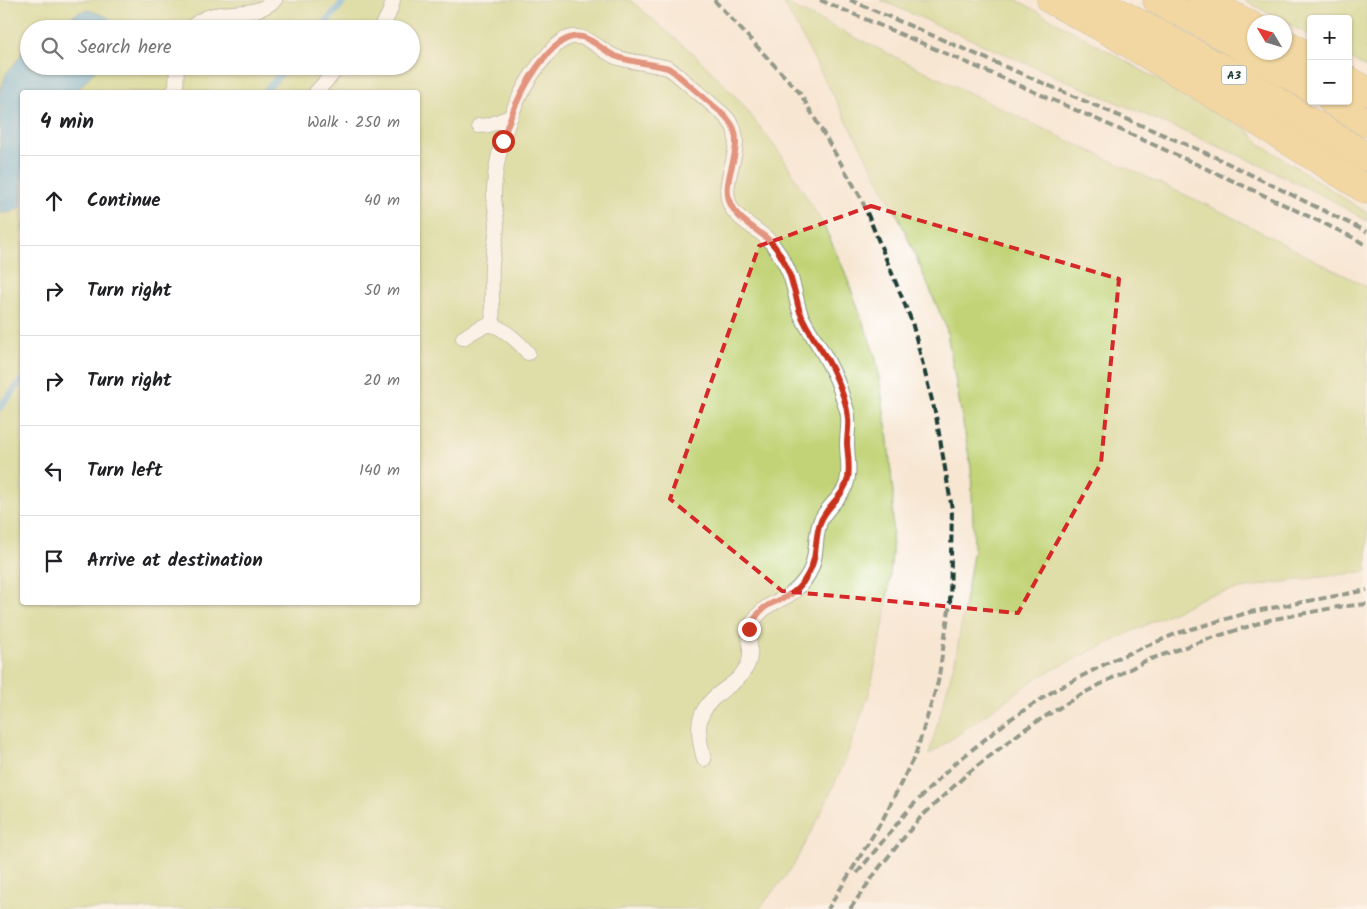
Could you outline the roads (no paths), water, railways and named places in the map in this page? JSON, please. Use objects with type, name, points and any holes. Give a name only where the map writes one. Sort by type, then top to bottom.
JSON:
[{"type":"highway","points":[[1051,0],[1114,34],[1367,190]]},
{"type":"highway","name":"A3","points":[[1096,0],[1243,80],[1367,157]]},
{"type":"highway","name":"A3","points":[[1157,0],[1307,86]]},
{"type":"highway","points":[[1203,0],[1247,23]]},
{"type":"highway","points":[[1292,47],[1307,56]]},
{"type":"highway","points":[[1352,82],[1367,91]]},
{"type":"highway","points":[[1338,105],[1367,123]]},
{"type":"lane","points":[[201,20],[210,15],[224,12],[242,13],[260,10],[275,0]]},
{"type":"lane","points":[[387,20],[393,0]]},
{"type":"lane","points":[[493,325],[492,263],[497,224],[494,189],[503,141],[510,117],[522,91],[539,65],[559,43],[566,38],[583,37],[617,57],[668,68],[723,114],[734,129],[736,144],[729,176],[728,191],[730,203],[733,210],[740,217],[767,238],[778,252],[789,272],[800,313],[834,373],[847,410],[849,464],[848,479],[845,487],[819,524],[814,562],[809,574],[794,592],[768,605],[759,613],[749,629],[751,654],[746,668],[739,678],[715,696],[699,720],[699,740],[704,759]]},
{"type":"lane","points":[[174,90],[177,75]]},
{"type":"lane","points":[[318,90],[332,75]]},
{"type":"lane","points":[[479,126],[489,125],[510,117]]},
{"type":"lane","points":[[464,338],[479,328],[493,325],[519,343],[528,353]]},
{"type":"water","points":[[86,10],[112,20],[65,20]]},
{"type":"water","points":[[20,56],[20,75],[91,75],[78,90],[20,90],[20,207],[12,212],[0,213],[0,92],[6,74]]},
{"type":"waterway","points":[[328,20],[345,0]]},
{"type":"waterway","points":[[267,90],[279,75]]},
{"type":"waterway","points":[[0,407],[20,382]]},
{"type":"railway","points":[[714,0],[800,93],[861,198],[912,322],[936,416],[952,509],[950,603],[938,682],[916,753],[883,819],[828,909]]},
{"type":"railway","points":[[820,0],[1157,146],[1290,207],[1367,246]]},
{"type":"railway","points":[[850,0],[1215,157],[1367,232]]},
{"type":"railway","points":[[857,873],[909,809],[954,764],[1009,720],[1055,690],[1115,659],[1178,633],[1250,612],[1367,590]]},
{"type":"railway","points":[[850,909],[879,868],[920,818],[968,773],[1025,729],[1080,695],[1145,661],[1208,639],[1269,620],[1338,607],[1367,604]]}]
